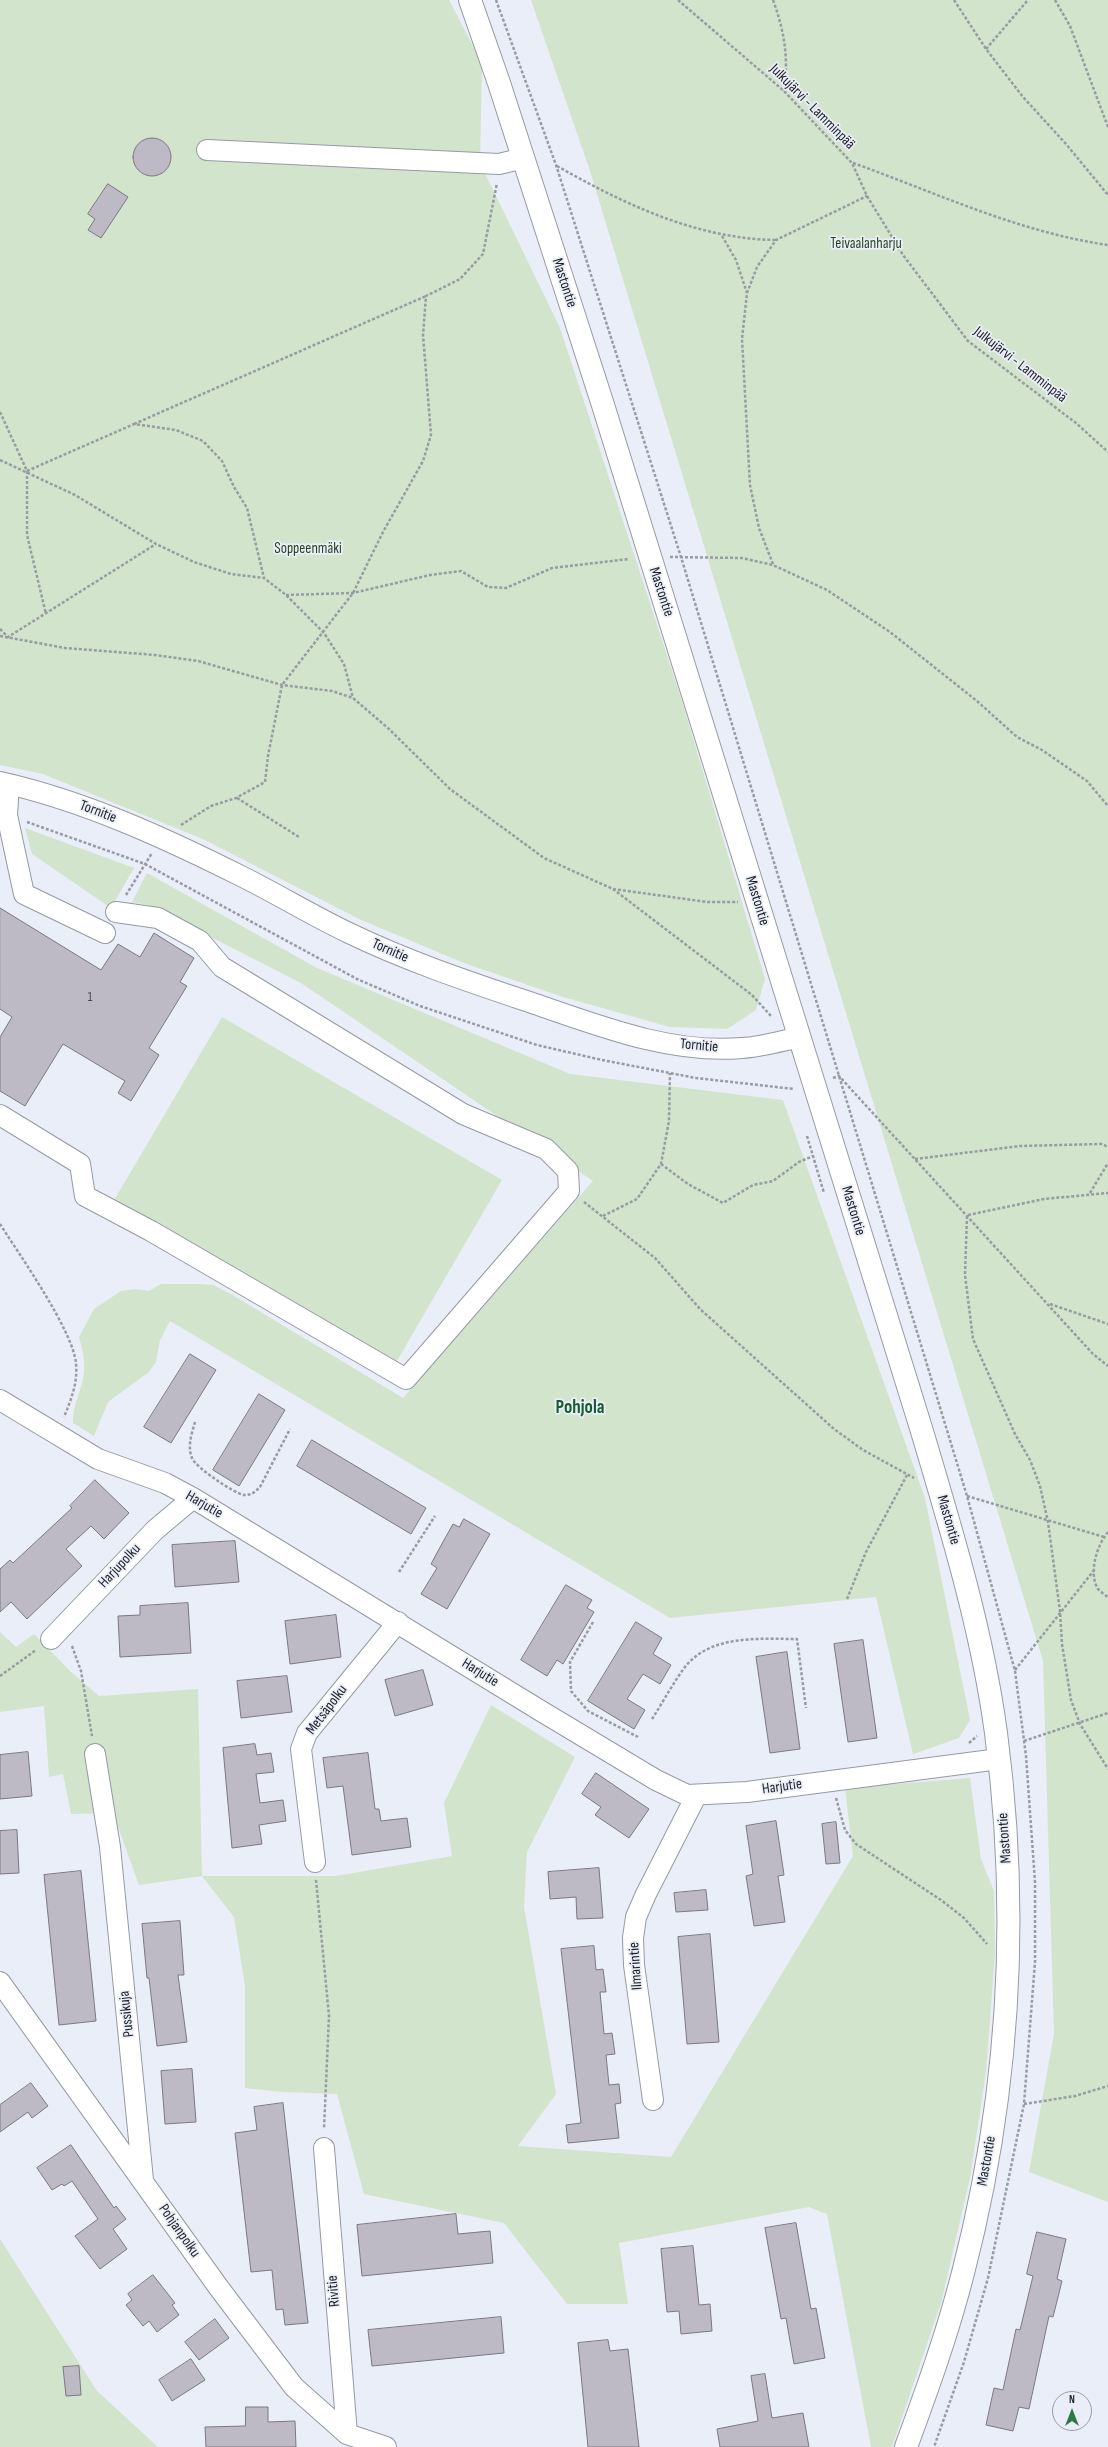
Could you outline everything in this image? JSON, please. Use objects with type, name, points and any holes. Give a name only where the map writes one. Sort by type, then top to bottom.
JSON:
[{"type":"main road","name":"Mastontie","points":[[470,0],[524,158],[800,1037],[939,1488],[980,1645],[999,1759],[1008,1879],[1008,1968],[1006,2023],[999,2092],[973,2233],[944,2339],[906,2447]]},
{"type":"street","points":[[207,150],[499,164],[524,158]]},
{"type":"street","points":[[5,783],[7,815],[24,894],[105,934]]},
{"type":"street","name":"Tornitie","points":[[5,783],[77,804],[163,838],[244,877],[348,933],[406,959],[619,1032],[677,1045],[728,1049],[769,1044],[800,1037]]},
{"type":"street","points":[[0,1115],[80,1164],[85,1196],[151,1231],[406,1379],[569,1190],[568,1171],[546,1149],[463,1114],[222,967],[200,941],[158,918],[116,912]]},
{"type":"street","name":"Harjutie","points":[[0,1400],[98,1459],[165,1484],[193,1498],[650,1776],[680,1792],[696,1796],[999,1759]]},
{"type":"street","name":"Harjupolku","points":[[58,1632],[155,1530],[193,1498]]},
{"type":"street","name":"Metsäpolku","points":[[315,1862],[302,1750],[307,1733],[398,1622]]},
{"type":"street","name":"Pussikuja","points":[[96,1754],[110,1847],[143,2180]]},
{"type":"street","name":"Ilmarintie","points":[[653,2100],[634,1965],[633,1938],[636,1917],[646,1894],[696,1796]]},
{"type":"street","name":"Pohjanpolku","points":[[0,1982],[219,2288],[294,2387],[347,2434],[386,2447]]},
{"type":"street","name":"Rivitie","points":[[324,2148],[347,2434]]},
{"type":"path","name":"Julkujärvi - Lamminpää","points":[[678,0],[784,91],[852,163],[867,196],[903,255],[968,341],[1076,423],[1108,452]]},
{"type":"path","points":[[773,0],[781,24],[787,56],[784,91]]},
{"type":"path","points":[[954,0],[986,49],[1023,97],[1066,144],[1108,195]]},
{"type":"path","points":[[986,49],[1028,0]]},
{"type":"path","points":[[1055,0],[1070,26],[1108,127]]},
{"type":"path","points":[[852,163],[974,210],[1026,227],[1083,241],[1108,245]]},
{"type":"path","points":[[27,471],[426,296],[460,279],[483,254],[497,188],[499,164]]},
{"type":"path","points":[[556,165],[612,197],[691,227],[721,236],[754,240],[776,240],[867,196]]},
{"type":"path","points":[[721,236],[736,260],[747,293]]},
{"type":"path","points":[[773,565],[759,528],[750,485],[742,339],[747,293],[757,267],[776,240]]},
{"type":"path","points":[[116,912],[163,838],[210,806],[236,798],[265,782],[268,756],[282,685],[324,633],[353,593],[383,532],[423,461],[431,435],[423,335],[426,296]]},
{"type":"path","points":[[0,412],[27,471],[27,535],[46,614]]},
{"type":"path","points":[[134,424],[176,430],[203,441],[222,461],[234,487],[247,508],[264,578]]},
{"type":"path","points":[[0,460],[27,471],[75,495],[156,544],[209,567],[232,574],[264,578],[286,595],[324,633],[344,664],[353,698]]},
{"type":"path","points":[[8,637],[156,544]]},
{"type":"path","points":[[286,595],[353,593],[430,576],[461,572],[488,587],[506,588],[552,568],[650,557],[742,558],[773,565],[827,590],[890,632],[977,701],[1017,737],[1042,750],[1087,781],[1108,806]]},
{"type":"path","points":[[0,629],[8,637]]},
{"type":"path","points":[[0,636],[65,648],[155,655],[198,661],[282,685],[332,690],[353,698],[389,729],[450,789],[544,858],[613,889],[752,995]]},
{"type":"path","points":[[236,798],[299,836]]},
{"type":"path","points":[[613,889],[707,902],[758,902]]},
{"type":"path","points":[[603,1216],[637,1199],[661,1164],[669,1121],[670,1073]]},
{"type":"path","points":[[838,1076],[968,1215],[1093,1354],[1108,1366]]},
{"type":"path","points":[[914,1159],[1020,1146],[1102,1144],[1108,1147]]},
{"type":"path","points":[[811,1149],[824,1193]]},
{"type":"path","points":[[661,1164],[688,1184],[723,1203],[753,1185],[773,1181],[799,1162],[813,1156]]},
{"type":"path","points":[[1090,1193],[1108,1163]]},
{"type":"path","points":[[569,1190],[655,1258],[700,1309],[834,1429],[863,1450],[907,1475],[939,1488]]},
{"type":"path","points":[[968,1215],[1044,1198],[1090,1193],[1108,1193]]},
{"type":"path","points":[[968,1215],[965,1275],[973,1339],[1015,1434],[1030,1460],[1040,1486],[1048,1522],[1060,1611],[1062,1644],[1071,1700],[1080,1724],[1108,1769]]},
{"type":"path","points":[[0,1224],[47,1298],[75,1355],[74,1388],[61,1423]]},
{"type":"path","points":[[1049,1304],[1108,1324]]},
{"type":"path","points":[[195,1422],[190,1440],[192,1458],[201,1470],[243,1495],[253,1494],[260,1487],[290,1429]]},
{"type":"path","points":[[848,1600],[866,1552],[907,1475]]},
{"type":"path","points":[[967,1496],[1048,1522],[1104,1537]]},
{"type":"path","points":[[399,1572],[435,1516]]},
{"type":"path","points":[[1108,1532],[1095,1556],[1095,1569],[1098,1588],[1108,1597]]},
{"type":"path","points":[[1015,1670],[1060,1611],[1095,1569]]},
{"type":"path","points":[[593,1622],[570,1662],[571,1692],[588,1710],[638,1738]]},
{"type":"path","points":[[0,1676],[58,1632],[81,1671],[96,1754]]},
{"type":"path","points":[[652,1719],[686,1666],[712,1646],[746,1639],[797,1639],[806,1708]]},
{"type":"path","points":[[1024,1741],[1080,1724],[1108,1713]]},
{"type":"path","points":[[966,1746],[978,1735]]},
{"type":"path","points":[[828,1781],[836,1798],[845,1830],[856,1844],[953,1909],[964,1918],[1008,1968],[1033,1992]]},
{"type":"path","points":[[315,1862],[329,2016],[324,2148]]},
{"type":"path","points":[[1024,2104],[1075,2096],[1108,2086]]},
{"type":"green space","name":"Soppeenmäki","points":[[0,0],[449,0],[482,63],[480,163],[560,328],[681,698],[765,979],[756,1010],[727,1029],[670,1027],[563,997],[464,963],[359,919],[205,840],[43,774],[0,765]]},
{"type":"green space","name":"Teivaalanharju","points":[[531,0],[1108,0],[1108,2202],[1029,2172],[1054,2034],[1043,1661],[590,171]]},
{"type":"green space","points":[[25,828],[134,868],[111,908],[32,854]]},
{"type":"green space","points":[[147,873],[317,968],[570,1074],[783,1100],[925,1498],[970,1720],[959,1738],[913,1754],[876,1597],[670,1618],[170,1321],[160,1340],[156,1362],[149,1372],[108,1402],[94,1436],[73,1423],[74,1410],[82,1384],[84,1371],[84,1358],[79,1337],[94,1309],[121,1291],[135,1289],[149,1291],[161,1284],[213,1285],[231,1294],[403,1398],[593,1181],[301,983],[148,905],[132,902]]},
{"type":"green space","points":[[222,1017],[502,1180],[394,1366],[113,1202]]},
{"type":"green space","points":[[0,1632],[16,1647],[34,1634],[70,1671],[99,1696],[198,1689],[202,1876],[139,1885],[113,1813],[71,1814],[63,1774],[49,1777],[44,1706],[0,1712]]},
{"type":"green space","points":[[491,1705],[575,1757],[527,1852],[524,1907],[556,2094],[518,2146],[671,2157],[853,1856],[845,1788],[970,1778],[981,1859],[994,1891],[995,1953],[986,2072],[970,2178],[941,2303],[892,2447],[871,2447],[827,2214],[809,2207],[619,2243],[628,2304],[567,2304],[504,2223],[364,2194],[337,2094],[282,2092],[245,2088],[245,1986],[234,1917],[202,1876],[336,1876],[452,1856],[444,1803]]},
{"type":"green space","points":[[0,2239],[97,2391],[158,2447],[0,2447]]},
{"type":"building","points":[[148,138],[156,138],[166,143],[170,150],[170,164],[166,171],[156,176],[148,176],[138,171],[136,168],[133,161],[133,153],[138,143],[141,141]]},
{"type":"building","points":[[108,184],[128,197],[101,238],[88,230],[95,219],[88,214]]},
{"type":"building","points":[[0,908],[101,970],[118,944],[140,957],[154,933],[194,958],[180,982],[187,986],[149,1048],[159,1055],[131,1101],[118,1093],[125,1081],[63,1044],[25,1106],[0,1091],[0,1037],[12,1017],[0,1009]]},
{"type":"building","points":[[190,1354],[216,1370],[171,1443],[144,1427]]},
{"type":"building","points":[[259,1394],[285,1410],[239,1486],[213,1470]]},
{"type":"building","points":[[312,1440],[426,1508],[411,1534],[297,1466]]},
{"type":"building","points":[[95,1480],[129,1513],[104,1539],[91,1526],[66,1549],[82,1566],[27,1619],[11,1602],[0,1612],[0,1569],[10,1560],[13,1563],[72,1508],[70,1506]]},
{"type":"building","points":[[464,1519],[490,1534],[447,1609],[421,1594],[437,1568],[431,1564],[453,1524],[459,1527]]},
{"type":"building","points":[[235,1541],[239,1582],[175,1587],[172,1545]]},
{"type":"building","points":[[566,1585],[592,1600],[587,1608],[594,1612],[563,1664],[557,1660],[547,1676],[521,1660]]},
{"type":"building","points":[[188,1603],[191,1653],[120,1657],[118,1616],[140,1615],[140,1606]]},
{"type":"building","points":[[336,1615],[341,1657],[290,1664],[285,1621]]},
{"type":"building","points":[[636,1622],[662,1638],[653,1654],[671,1665],[660,1684],[643,1674],[627,1699],[645,1710],[634,1729],[588,1701]]},
{"type":"building","points":[[863,1640],[877,1738],[848,1742],[834,1644]]},
{"type":"building","points":[[787,1652],[800,1749],[770,1753],[756,1657]]},
{"type":"building","points":[[423,1670],[433,1705],[395,1716],[385,1680]]},
{"type":"building","points":[[287,1676],[292,1712],[241,1718],[237,1681]]},
{"type":"building","points":[[255,1744],[257,1755],[271,1753],[274,1772],[256,1774],[260,1803],[283,1800],[286,1821],[259,1825],[262,1844],[232,1848],[223,1748]]},
{"type":"building","points":[[28,1752],[32,1796],[0,1799],[0,1755]]},
{"type":"building","points":[[368,1753],[375,1809],[379,1809],[381,1821],[407,1818],[411,1847],[352,1855],[343,1786],[327,1788],[323,1758]]},
{"type":"building","points":[[596,1773],[649,1809],[629,1838],[595,1815],[601,1807],[582,1794]]},
{"type":"building","points":[[776,1821],[784,1875],[778,1876],[785,1922],[754,1926],[746,1876],[753,1874],[746,1826]]},
{"type":"building","points":[[836,1822],[840,1863],[826,1864],[822,1824]]},
{"type":"building","points":[[17,1830],[19,1873],[0,1874],[0,1831]]},
{"type":"building","points":[[599,1868],[603,1918],[577,1919],[576,1897],[550,1899],[548,1872]]},
{"type":"building","points":[[81,1871],[96,2021],[59,2025],[44,1875]]},
{"type":"building","points":[[706,1890],[708,1910],[676,1912],[674,1893]]},
{"type":"building","points":[[180,1921],[184,1975],[178,1975],[187,2042],[157,2046],[149,1978],[147,1978],[142,1924]]},
{"type":"building","points":[[710,1934],[719,2042],[687,2044],[678,1937]]},
{"type":"building","points":[[594,1946],[596,1970],[603,1969],[606,1992],[600,1992],[604,2034],[612,2033],[615,2054],[606,2055],[609,2085],[619,2084],[621,2103],[615,2104],[619,2138],[568,2143],[566,2125],[581,2123],[561,1949]]},
{"type":"building","points":[[192,2069],[196,2122],[165,2124],[161,2071]]},
{"type":"building","points":[[31,2083],[48,2106],[32,2118],[28,2112],[0,2132],[0,2105]]},
{"type":"building","points":[[283,2103],[308,2323],[285,2325],[283,2309],[276,2310],[272,2270],[251,2272],[235,2133],[257,2130],[254,2107]]},
{"type":"building","points":[[71,2145],[114,2208],[116,2206],[126,2219],[113,2229],[127,2249],[100,2269],[75,2236],[98,2219],[72,2181],[64,2186],[62,2184],[52,2190],[37,2168]]},
{"type":"building","points":[[456,2214],[458,2234],[490,2231],[493,2263],[362,2276],[357,2225]]},
{"type":"building","points":[[796,2223],[811,2309],[816,2308],[825,2358],[794,2364],[786,2318],[781,2319],[765,2228]]},
{"type":"building","points":[[1037,2232],[1066,2239],[1057,2279],[1062,2281],[1053,2317],[1049,2316],[1029,2409],[1019,2407],[1013,2431],[986,2425],[994,2388],[1003,2390],[1016,2329],[1020,2330],[1033,2276],[1027,2274]]},
{"type":"building","points":[[693,2246],[699,2305],[710,2304],[712,2331],[681,2334],[679,2311],[667,2312],[661,2249]]},
{"type":"building","points":[[153,2275],[175,2303],[172,2305],[179,2315],[157,2332],[149,2321],[143,2326],[126,2305],[132,2300],[128,2294]]},
{"type":"building","points":[[501,2317],[504,2353],[372,2366],[368,2330]]},
{"type":"building","points":[[215,2319],[229,2338],[199,2360],[185,2342]]},
{"type":"building","points":[[608,2340],[610,2351],[628,2349],[639,2447],[588,2447],[578,2343]]},
{"type":"building","points":[[191,2359],[205,2380],[172,2401],[159,2380]]},
{"type":"building","points":[[79,2366],[81,2395],[66,2396],[63,2367]]},
{"type":"building","points":[[765,2374],[772,2418],[803,2413],[809,2447],[720,2447],[717,2429],[758,2421],[751,2376]]},
{"type":"building","points":[[246,2407],[268,2407],[268,2422],[295,2421],[296,2447],[206,2447],[205,2427],[245,2426]]},
{"type":"district","name":"Pohjola","points":[[580,1408]]}]
